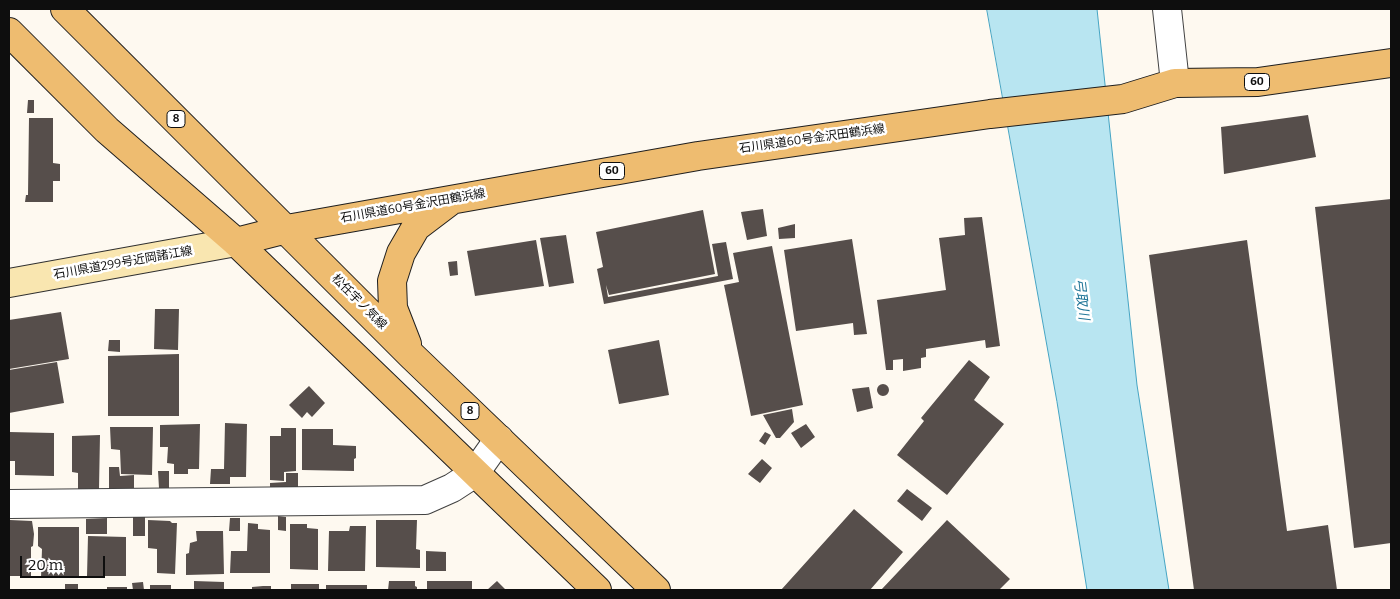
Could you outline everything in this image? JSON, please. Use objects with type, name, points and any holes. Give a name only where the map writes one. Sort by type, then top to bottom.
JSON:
[{"type":"main road","name":"松任宇ノ気線","points":[[65,9],[287,228],[411,355],[654,590]]},
{"type":"main road","points":[[9,32],[107,130],[236,242],[597,590]]},
{"type":"main road","name":"石川県道60号金沢田鶴浜線","points":[[236,242],[287,228],[698,156],[990,114],[1123,99],[1175,84],[1258,82],[1391,63]]},
{"type":"main road","points":[[411,355],[393,308],[392,281],[401,253],[416,227],[452,199]]},
{"type":"main road","name":"石川県道299号近岡諸江線","points":[[9,283],[236,242]]},
{"type":"street","points":[[1167,9],[1175,84]]},
{"type":"street","points":[[9,504],[425,500],[452,488],[476,473],[499,439]]},
{"type":"water","name":"弓取川","points":[[987,9],[1097,9],[1137,385],[1169,590],[1087,590],[1057,402]]},
{"type":"building","points":[[28,100],[34,100],[34,113],[27,113]]},
{"type":"building","points":[[1308,115],[1316,157],[1224,174],[1221,127]]},
{"type":"building","points":[[29,118],[53,118],[53,163],[60,164],[60,181],[53,181],[53,202],[25,202],[26,195],[28,195]]},
{"type":"building","points":[[1391,199],[1391,543],[1354,548],[1315,207]]},
{"type":"building","points":[[763,209],[767,236],[747,240],[741,212]]},
{"type":"building","points":[[703,210],[715,274],[609,295],[606,285],[608,297],[718,276],[712,244],[726,242],[733,279],[604,304],[597,269],[603,267],[596,232]]},
{"type":"building","points":[[982,217],[1000,346],[986,348],[985,340],[926,349],[926,357],[921,358],[921,368],[903,371],[903,359],[893,360],[893,370],[886,370],[877,300],[946,290],[939,238],[965,235],[964,218]]},
{"type":"building","points":[[795,224],[795,238],[779,239],[778,228]]},
{"type":"building","points":[[566,235],[574,283],[549,287],[540,238]]},
{"type":"building","points":[[852,239],[867,334],[854,335],[853,323],[796,331],[784,250]]},
{"type":"building","points":[[536,240],[544,286],[475,296],[467,251]]},
{"type":"building","points":[[1247,240],[1287,531],[1328,525],[1337,590],[1194,590],[1149,255]]},
{"type":"building","points":[[772,246],[803,405],[751,416],[724,285],[739,282],[733,253]]},
{"type":"building","points":[[457,261],[458,275],[450,276],[448,262]]},
{"type":"building","points":[[155,309],[179,309],[178,350],[154,349]]},
{"type":"building","points":[[61,312],[69,359],[9,369],[9,320]]},
{"type":"building","points":[[109,340],[120,340],[120,352],[108,351]]},
{"type":"building","points":[[659,340],[669,395],[619,404],[608,350]]},
{"type":"building","points":[[179,354],[179,416],[108,416],[108,356]]},
{"type":"building","points":[[969,360],[990,377],[974,400],[1004,424],[947,495],[897,455],[924,421],[921,418]]},
{"type":"building","points":[[57,362],[64,403],[9,413],[9,370]]},
{"type":"building","points":[[881,384],[885,384],[889,390],[885,396],[881,396],[877,392],[877,388]]},
{"type":"building","points":[[309,386],[325,403],[312,417],[307,412],[302,418],[289,405]]},
{"type":"building","points":[[869,387],[873,408],[857,412],[852,389]]},
{"type":"building","points":[[792,409],[794,422],[780,438],[776,438],[763,415]]},
{"type":"building","points":[[225,423],[247,424],[246,477],[230,477],[230,484],[210,484],[211,469],[224,469]]},
{"type":"building","points":[[200,424],[199,469],[188,469],[188,474],[174,474],[174,464],[167,463],[168,447],[160,447],[160,425]]},
{"type":"building","points":[[806,424],[815,437],[801,448],[791,433]]},
{"type":"building","points":[[110,427],[153,427],[152,475],[121,474],[120,450],[111,449]]},
{"type":"building","points":[[281,428],[296,428],[296,471],[284,472],[284,481],[270,480],[270,436],[281,436]]},
{"type":"building","points":[[302,429],[333,429],[333,445],[356,446],[354,471],[302,470]]},
{"type":"building","points":[[9,432],[54,433],[54,476],[15,475],[15,461],[9,461]]},
{"type":"building","points":[[765,432],[771,435],[765,445],[759,441]]},
{"type":"building","points":[[100,435],[99,489],[78,489],[78,473],[72,472],[72,436]]},
{"type":"building","points":[[762,459],[772,468],[760,483],[748,474]]},
{"type":"building","points":[[109,467],[119,467],[120,476],[134,475],[134,491],[109,491]]},
{"type":"building","points":[[158,471],[169,471],[169,488],[159,488]]},
{"type":"building","points":[[286,473],[298,473],[298,488],[270,488],[270,483],[286,482]]},
{"type":"building","points":[[907,489],[932,508],[922,521],[897,501]]},
{"type":"building","points":[[854,509],[903,552],[870,590],[781,590]]},
{"type":"building","points":[[278,516],[286,517],[286,531],[278,530]]},
{"type":"building","points":[[133,517],[145,517],[145,536],[133,536]]},
{"type":"building","points":[[107,518],[107,534],[86,534],[86,519]]},
{"type":"building","points":[[230,518],[240,518],[240,531],[229,531]]},
{"type":"building","points":[[10,520],[32,521],[34,534],[33,546],[31,547],[31,576],[9,576]]},
{"type":"building","points":[[148,520],[177,523],[175,574],[157,573],[157,549],[148,548]]},
{"type":"building","points":[[376,520],[417,520],[416,549],[420,550],[420,568],[376,567]]},
{"type":"building","points":[[947,520],[1010,579],[999,590],[881,590]]},
{"type":"building","points":[[248,523],[258,524],[258,529],[270,530],[270,573],[230,573],[231,551],[247,551]]},
{"type":"building","points":[[290,524],[307,524],[307,528],[318,529],[318,570],[290,569]]},
{"type":"building","points":[[350,526],[366,526],[365,571],[328,571],[329,531],[349,531]]},
{"type":"building","points":[[38,527],[79,527],[79,578],[41,578],[42,549],[38,546]]},
{"type":"building","points":[[196,531],[223,531],[224,574],[186,575],[186,554],[189,553],[190,543],[197,541]]},
{"type":"building","points":[[88,536],[126,537],[126,576],[87,576]]},
{"type":"building","points":[[426,551],[446,552],[446,571],[426,571]]},
{"type":"building","points":[[194,581],[224,582],[224,590],[194,590]]},
{"type":"building","points":[[389,581],[415,581],[417,590],[388,590]]},
{"type":"building","points":[[427,581],[472,581],[472,590],[427,590]]},
{"type":"building","points":[[497,581],[506,590],[487,590]]},
{"type":"building","points":[[143,582],[144,590],[133,590],[132,583]]},
{"type":"building","points":[[65,584],[78,584],[78,590],[65,590]]},
{"type":"building","points":[[291,584],[319,584],[319,590],[291,590]]},
{"type":"building","points":[[150,585],[171,585],[171,590],[150,590]]},
{"type":"building","points":[[326,585],[367,585],[367,590],[326,590]]},
{"type":"building","points":[[271,586],[271,590],[252,590],[252,587]]},
{"type":"building","points":[[107,587],[127,587],[127,590],[107,590]]}]
